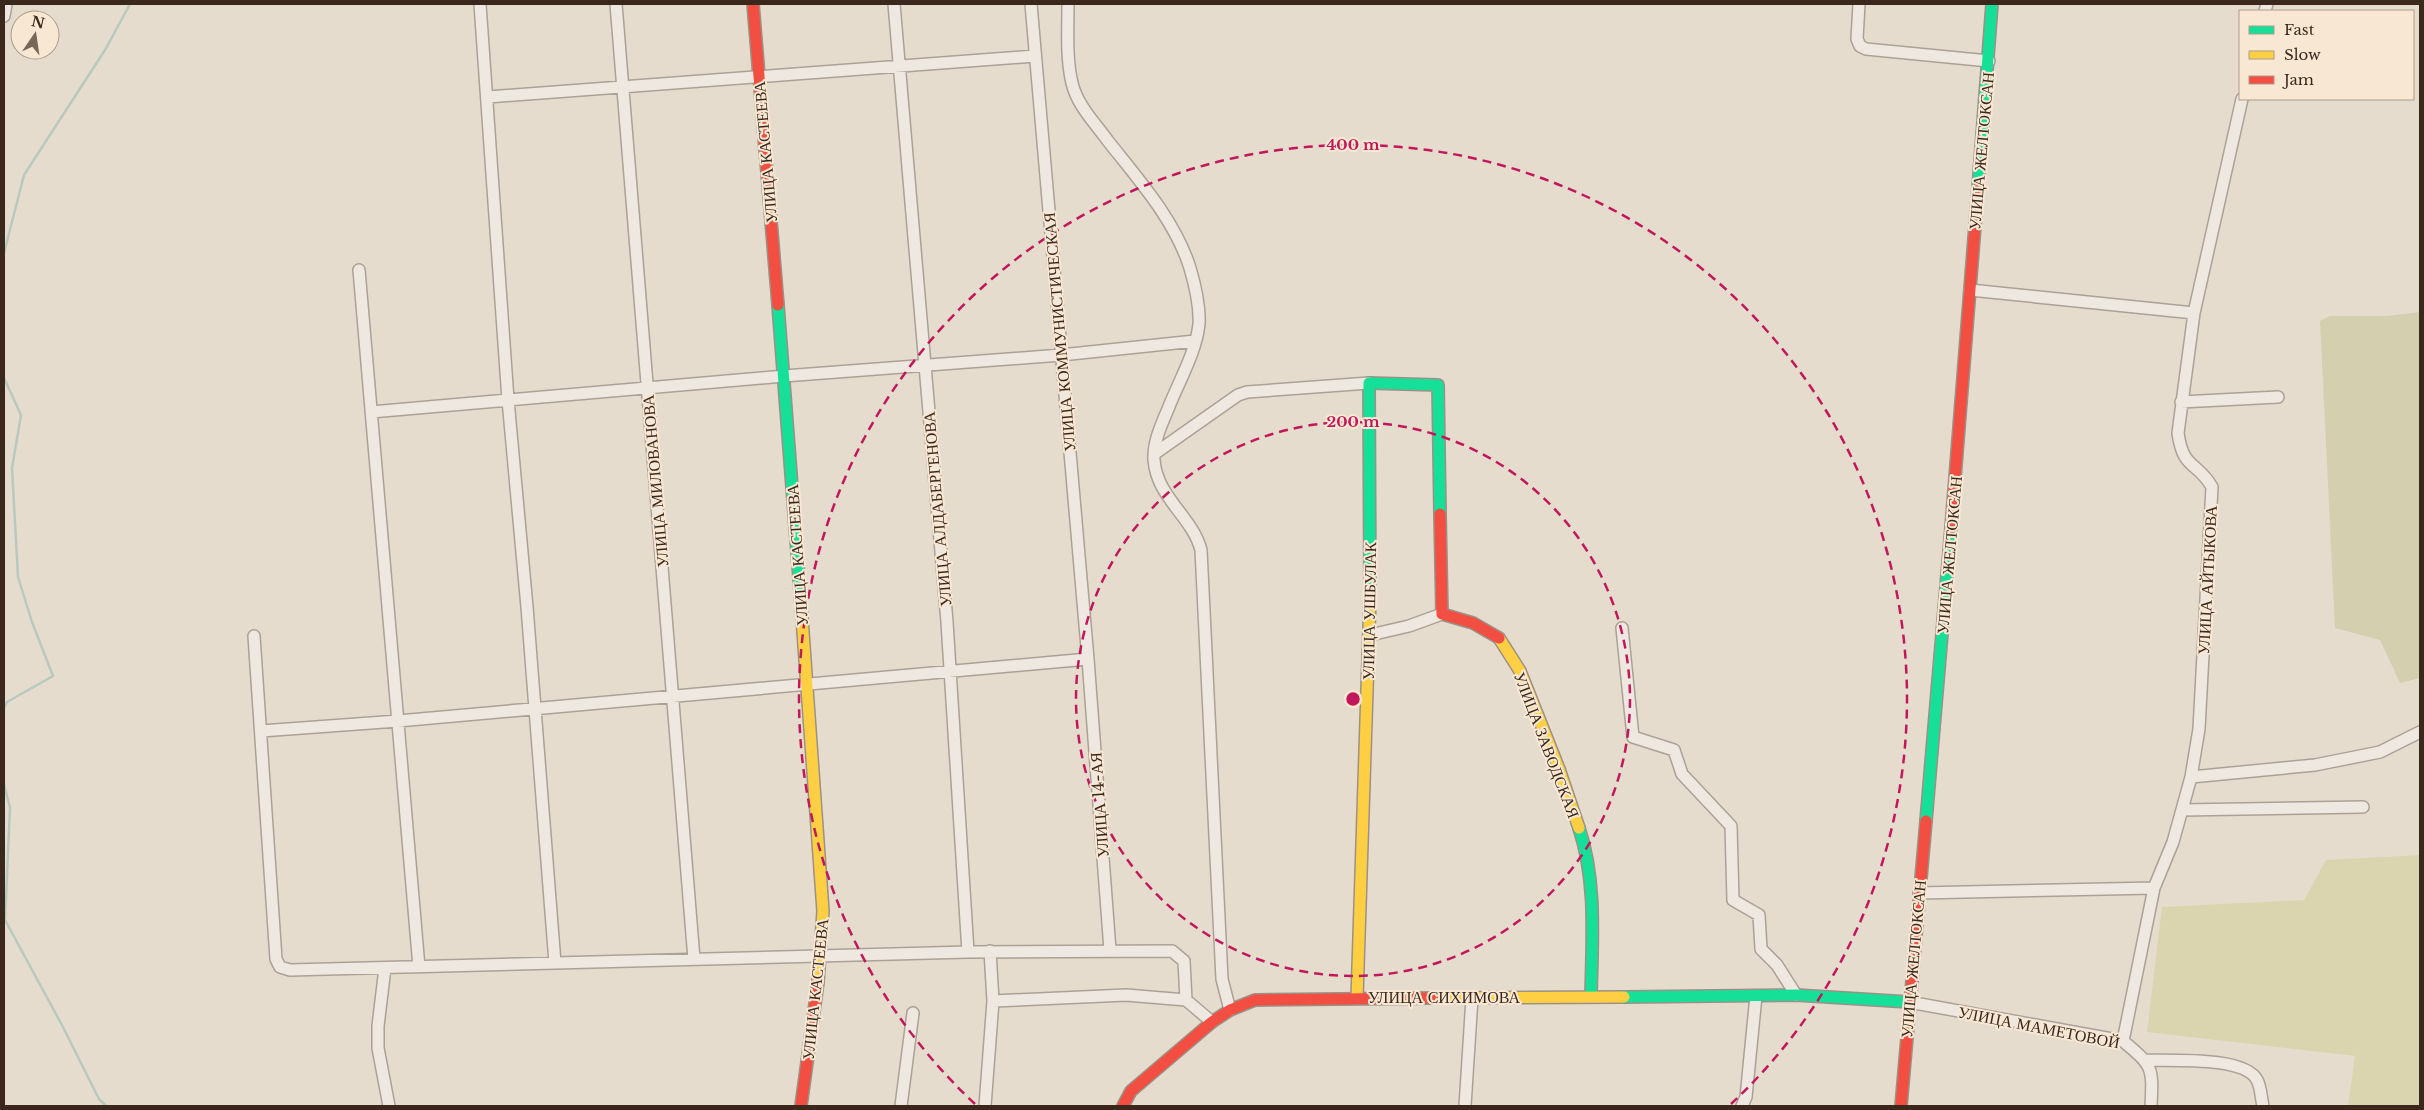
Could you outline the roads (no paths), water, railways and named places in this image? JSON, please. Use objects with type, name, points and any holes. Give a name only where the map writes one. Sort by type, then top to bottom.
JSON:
[{"type":"street","points":[[4,16],[6,4]]},
{"type":"street","points":[[480,4],[508,400],[555,963]]},
{"type":"street","name":"УЛИЦА МИЛОВАНОВА","points":[[616,4],[694,959]]},
{"type":"street","name":"УЛИЦА КАСТЕЕВА","points":[[753,4],[784,376],[824,911],[821,957],[801,1106]]},
{"type":"street","name":"УЛИЦА АЛДАБЕРГЕНОВА","points":[[894,4],[950,671],[968,952]]},
{"type":"street","name":"УЛИЦА КОММУНИСТИЧЕСКАЯ","points":[[1031,4],[1088,660]]},
{"type":"street","points":[[1068,4],[1068,53],[1072,84],[1082,107],[1153,198],[1174,233],[1189,267],[1198,306],[1199,324],[1195,341],[1159,430],[1154,454],[1157,478],[1196,536],[1201,550],[1222,979],[1230,1010]]},
{"type":"street","points":[[1859,4],[1858,39],[1860,46],[1866,49],[1988,61]]},
{"type":"street","name":"УЛИЦА ЖЕЛТОКСАН","points":[[1901,1106],[1970,290],[1992,4]]},
{"type":"street","points":[[488,97],[1035,56]]},
{"type":"street","name":"УЛИЦА АЙТЫКОВА","points":[[2123,1040],[2154,888],[2173,842],[2191,777],[2199,729],[2212,487],[2207,479],[2189,464],[2180,451],[2178,433],[2194,313],[2242,100]]},
{"type":"street","points":[[359,270],[419,967]]},
{"type":"street","points":[[1970,290],[2194,313]]},
{"type":"street","points":[[371,412],[784,376],[1062,355],[1195,341]]},
{"type":"street","points":[[1154,454],[1238,395],[1248,392],[1369,383],[1438,385],[1442,614],[1409,626],[1370,635]]},
{"type":"street","name":"УЛИЦА УШБУЛАК","points":[[1357,998],[1370,635],[1369,383]]},
{"type":"street","points":[[2181,402],[2278,397]]},
{"type":"street","name":"УЛИЦА ЗАВОДСКАЯ","points":[[1442,614],[1473,623],[1498,636],[1520,671],[1559,769],[1583,841],[1592,896],[1591,996]]},
{"type":"street","points":[[1622,628],[1633,737],[1674,750],[1682,774],[1731,826],[1733,900],[1759,915],[1761,949],[1777,965],[1796,995]]},
{"type":"street","points":[[254,636],[276,959],[280,967],[290,970],[990,951],[1172,950],[1184,961],[1186,1000]]},
{"type":"street","points":[[261,731],[398,721],[1088,660]]},
{"type":"street","name":"УЛИЦА 14-АЯ","points":[[1088,660],[1110,950]]},
{"type":"street","points":[[2191,777],[2315,766],[2380,752],[2420,732]]},
{"type":"street","points":[[2182,810],[2363,807]]},
{"type":"street","points":[[1919,893],[2154,888]]},
{"type":"street","points":[[985,1106],[993,1001],[990,951]]},
{"type":"street","points":[[385,968],[378,1026],[378,1048],[389,1106]]},
{"type":"street","points":[[993,1001],[1126,995],[1186,1000],[1212,1022]]},
{"type":"street","name":"УЛИЦА СИХИМОВА","points":[[1123,1106],[1131,1091],[1212,1022],[1230,1010],[1255,1000],[1796,995],[1909,1002]]},
{"type":"street","points":[[1742,1106],[1746,1097],[1756,996]]},
{"type":"street","points":[[1465,1106],[1472,998]]},
{"type":"street","name":"УЛИЦА МАМЕТОВОЙ","points":[[1909,1002],[2123,1040],[2146,1060]]},
{"type":"street","points":[[901,1106],[912,1013]]},
{"type":"street","points":[[2151,1106],[2153,1074],[2146,1060],[2224,1063],[2246,1070],[2257,1079],[2263,1106]]},
{"type":"waterway","points":[[4,253],[24,175],[105,50],[130,4]]},
{"type":"waterway","points":[[4,378],[21,415],[12,468],[18,577],[32,622],[53,676],[7,702],[4,708]]},
{"type":"waterway","points":[[4,784],[10,808],[5,920],[63,1027],[99,1099],[106,1106]]}]
